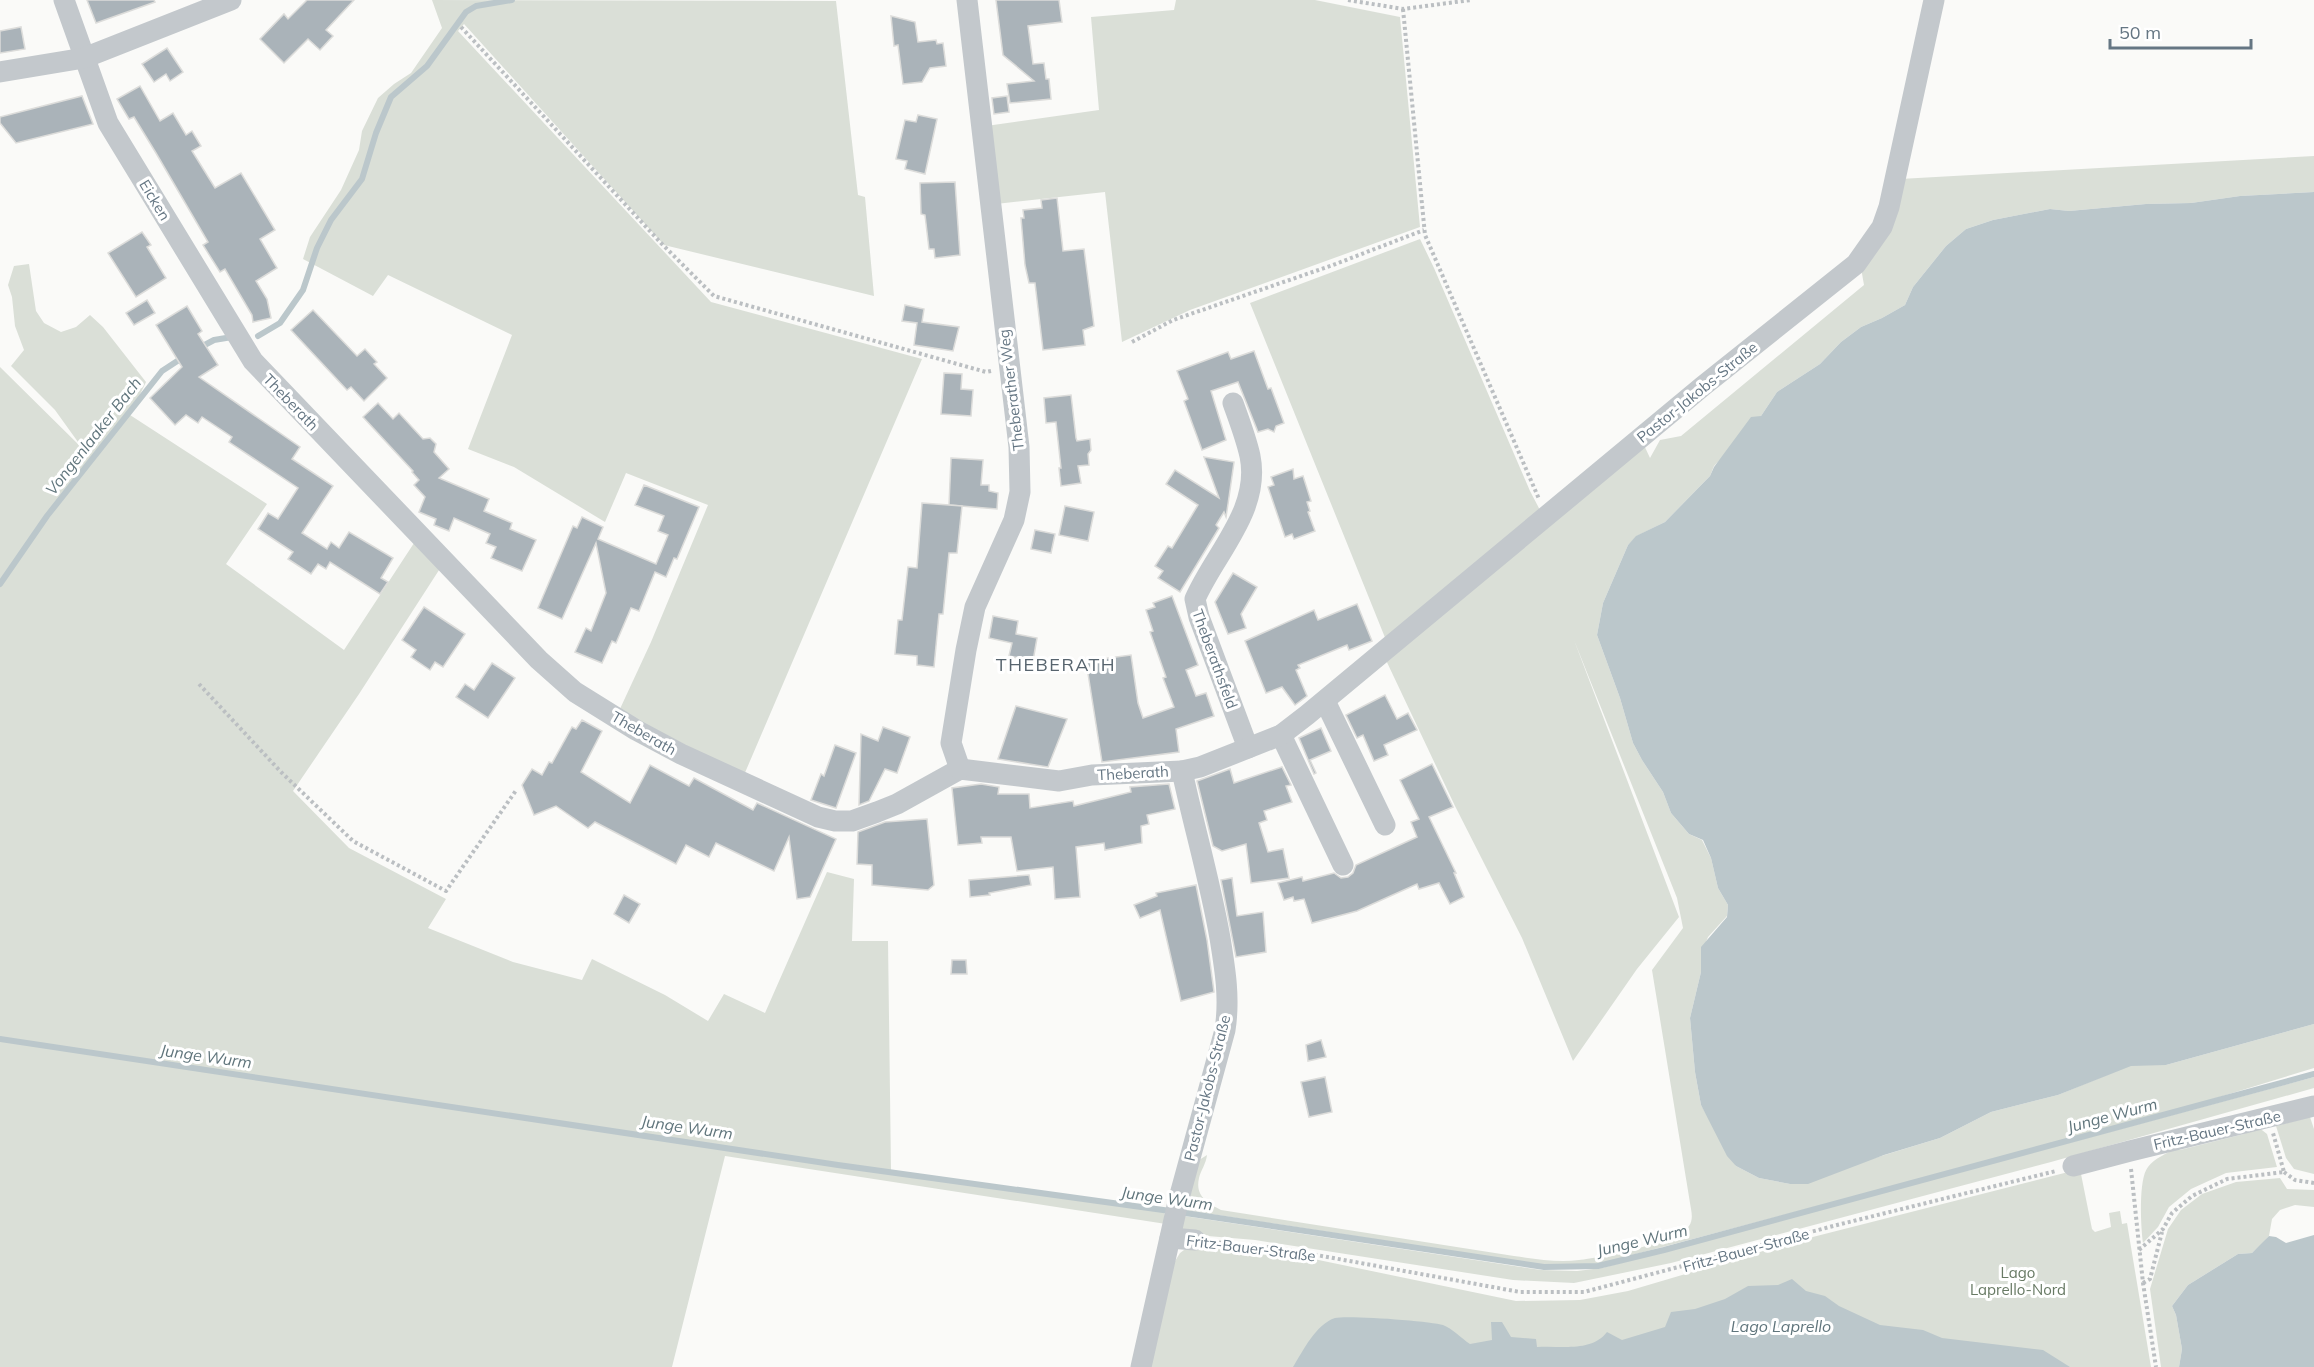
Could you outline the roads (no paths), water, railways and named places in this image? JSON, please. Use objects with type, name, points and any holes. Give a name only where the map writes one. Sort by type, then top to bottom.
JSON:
[{"type":"street","name":"Eicken","points":[[64,0],[108,123],[237,337]]},
{"type":"street","points":[[0,72],[84,58],[231,0]]},
{"type":"street","name":"Theberather Weg","points":[[960,769],[951,743],[971,620],[1011,528],[1020,492],[1019,447],[967,0]]},
{"type":"street","name":"Pastor-Jakobs-Straße","points":[[1141,1367],[1171,1231],[1225,1030],[1228,992],[1209,880],[1182,771],[1200,767],[1281,735],[1325,701],[1695,393],[1856,264],[1882,227],[1889,207],[1934,0]]},
{"type":"street","name":"Theberath","points":[[237,337],[261,370],[539,660],[575,692],[681,754],[818,817],[835,821],[852,821],[897,804],[960,769],[1059,781],[1092,775],[1182,771]]},
{"type":"street","name":"Theberathsfeld","points":[[1233,403],[1250,457],[1250,483],[1238,523],[1195,599],[1199,617],[1248,748]]},
{"type":"street","points":[[1325,701],[1385,825]]},
{"type":"street","points":[[1281,735],[1343,865]]},
{"type":"street","name":"Fritz-Bauer-Straße","points":[[2073,1166],[2314,1106]]},
{"type":"street","name":"Fritz-Bauer-Straße","points":[[1171,1231],[1195,1240]]},
{"type":"water","points":[[2314,192],[2314,1024],[2166,1065],[2131,1066],[2058,1095],[1991,1112],[1940,1138],[1884,1155],[1808,1184],[1790,1184],[1759,1178],[1736,1166],[1727,1156],[1701,1105],[1695,1072],[1690,1018],[1701,972],[1701,947],[1727,917],[1728,905],[1718,888],[1711,858],[1703,840],[1689,834],[1671,813],[1663,792],[1633,743],[1620,698],[1597,635],[1603,603],[1628,545],[1636,536],[1665,522],[1710,476],[1714,467],[1751,417],[1761,416],[1777,392],[1820,364],[1841,342],[1861,327],[1905,305],[1913,287],[1946,246],[1966,229],[1993,220],[2050,209],[2069,211]]},
{"type":"water","points":[[2314,1235],[2314,1367],[2179,1367],[2182,1349],[2176,1315],[2172,1306],[2188,1285],[2238,1254],[2252,1253],[2269,1236],[2286,1243]]},
{"type":"water","name":"Lago Laprello","points":[[1792,1279],[1806,1291],[1825,1296],[1839,1306],[1880,1325],[1923,1330],[1942,1338],[2043,1350],[2070,1367],[1293,1367],[1316,1332],[1335,1318],[1435,1323],[1454,1331],[1470,1344],[1492,1340],[1491,1322],[1502,1322],[1511,1337],[1536,1339],[1537,1347],[1575,1347],[1593,1343],[1607,1332],[1622,1340],[1665,1327],[1671,1312],[1695,1309],[1725,1299],[1748,1286],[1778,1285]]},
{"type":"waterway","name":"Vongenlaaker Bach","points":[[258,336],[280,323],[303,290],[317,248],[331,220],[362,179],[376,133],[391,97],[427,66],[466,12],[476,6],[512,0]]},
{"type":"waterway","name":"Vongenlaaker Bach","points":[[199,348],[214,340],[232,337]]},
{"type":"waterway","name":"Vongenlaaker Bach","points":[[0,584],[47,516],[162,371],[185,356]]},
{"type":"waterway","name":"Junge Wurm","points":[[0,1039],[838,1165],[1192,1214],[1544,1267],[1598,1266],[1664,1250],[2314,1074]]},
{"type":"district","name":"THEBERATH","points":[[1056,664]]},
{"type":"park label","name":"Lago Laprello-Nord","points":[[2018,1280]]}]
